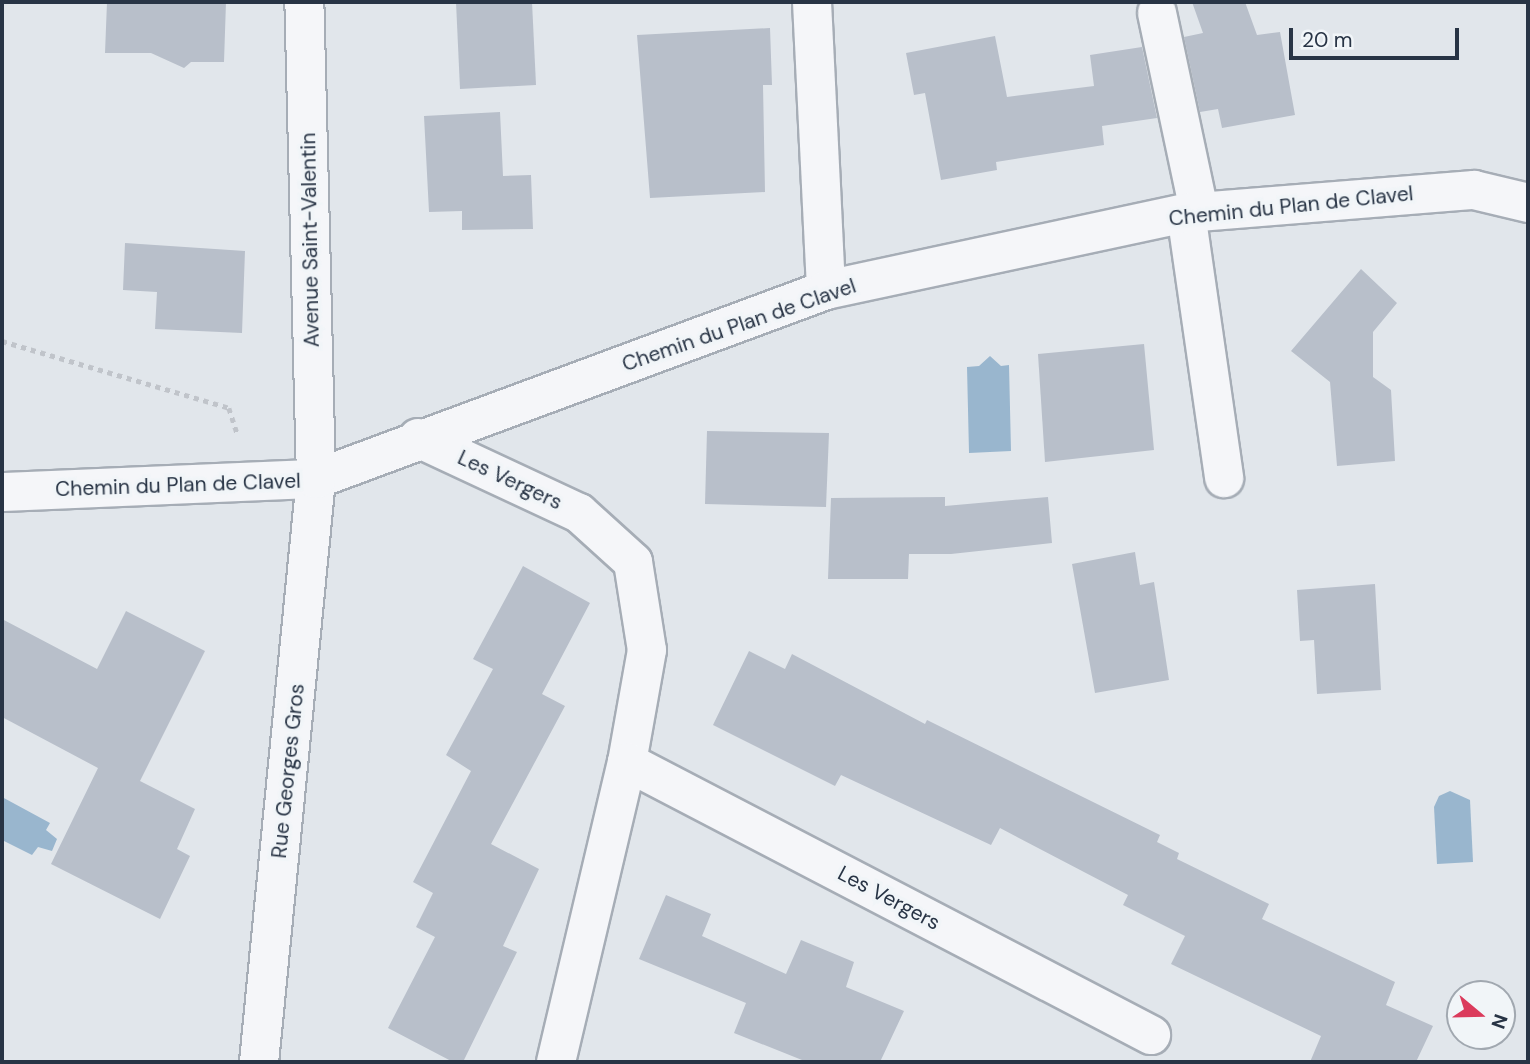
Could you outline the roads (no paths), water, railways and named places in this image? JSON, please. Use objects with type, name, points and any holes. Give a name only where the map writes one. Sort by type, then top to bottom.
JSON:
[{"type":"street","name":"Avenue Saint-Valentin","points":[[304,2],[316,479]]},
{"type":"street","points":[[812,2],[826,290]]},
{"type":"street","points":[[1157,13],[1192,212],[1224,478]]},
{"type":"street","name":"Chemin du Plan de Clavel","points":[[2,492],[316,479],[418,438],[826,290],[1192,212],[1474,190],[1528,203]]},
{"type":"street","name":"Les Vergers","points":[[418,438],[579,513],[633,562],[648,650],[627,762],[556,1062]]},
{"type":"street","name":"Rue Georges Gros","points":[[260,1062],[316,479]]},
{"type":"street","name":"Les Vergers","points":[[627,762],[1151,1035]]},
{"type":"water","points":[[990,356],[1001,366],[1009,365],[1011,451],[969,453],[967,367],[979,366]]},
{"type":"water","points":[[1450,791],[1470,800],[1473,862],[1437,864],[1434,807],[1439,796]]},
{"type":"water","points":[[2,797],[50,823],[46,830],[57,839],[52,851],[38,847],[32,855],[2,840]]}]
